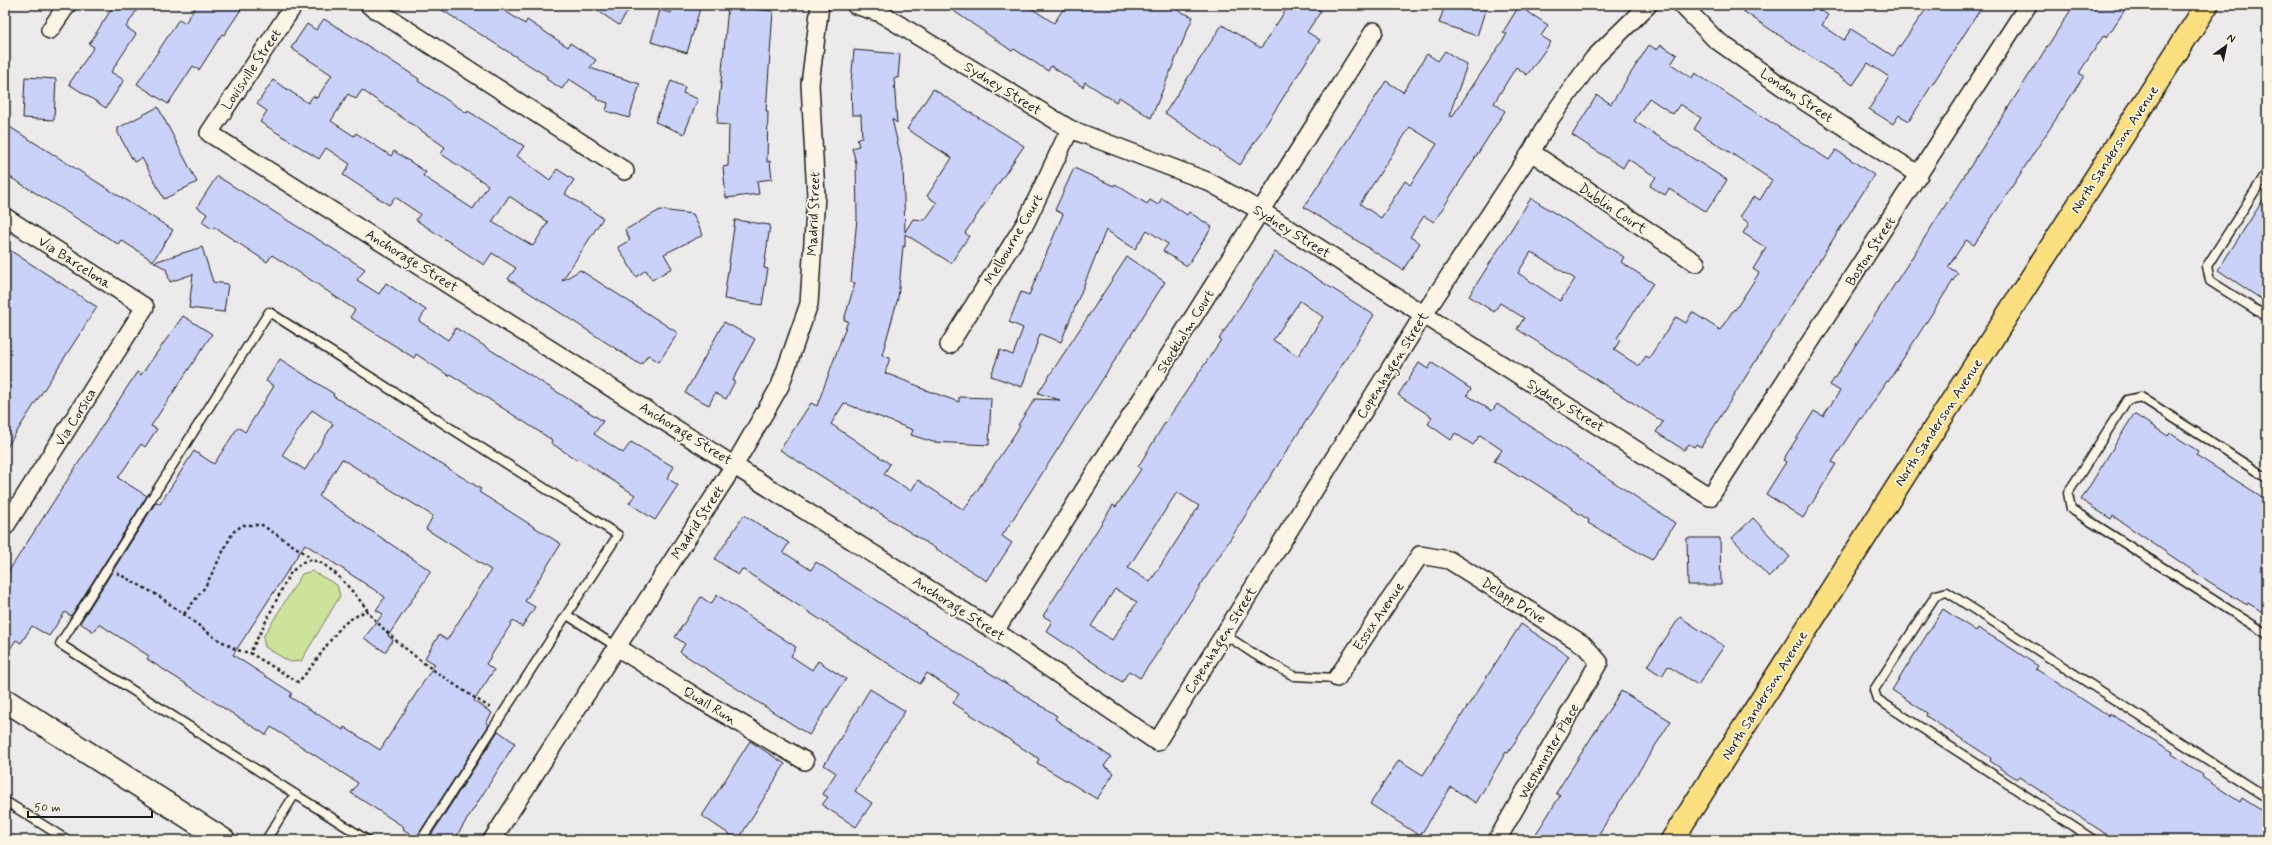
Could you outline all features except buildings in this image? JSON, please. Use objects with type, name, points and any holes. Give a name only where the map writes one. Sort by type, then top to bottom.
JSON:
[{"type":"highway","name":"North Sanderson Avenue","points":[[1672,840],[1948,407],[2207,5]]},
{"type":"main road","points":[[5,700],[220,839]]},
{"type":"street","points":[[50,30],[67,5]]},
{"type":"street","name":"Louisville Street","points":[[209,132],[294,5]]},
{"type":"street","points":[[369,5],[625,171]]},
{"type":"street","name":"Madrid Street","points":[[492,840],[735,464],[780,386],[809,304],[816,195],[810,84],[820,5]]},
{"type":"street","name":"Sydney Street","points":[[854,5],[880,13],[1070,129],[1208,181],[1261,211],[1710,496]]},
{"type":"street","name":"Copenhagen Street","points":[[1157,742],[1424,314],[1550,119],[1594,58],[1648,5]]},
{"type":"street","name":"London Street","points":[[1682,5],[1715,39],[1787,90],[1919,175]]},
{"type":"street","name":"Boston Street","points":[[1710,496],[2028,5]]},
{"type":"street","name":"Stockholm Court","points":[[995,631],[1374,30]]},
{"type":"street","name":"Melbourne Court","points":[[949,345],[1026,222],[1070,129]]},
{"type":"street","name":"Anchorage Street","points":[[209,132],[735,464],[995,631],[1157,742]]},
{"type":"street","name":"Dublin Court","points":[[1530,152],[1696,263]]},
{"type":"street","name":"Via Barcelona","points":[[5,217],[145,307]]},
{"type":"street","name":"Via Corsica","points":[[5,527],[145,307]]},
{"type":"street","name":"Delapp Drive","points":[[1420,555],[1449,560],[1584,645],[1599,662]]},
{"type":"street","name":"Essex Avenue","points":[[1337,678],[1420,555]]},
{"type":"street","name":"Quail Run","points":[[617,647],[699,699],[805,761]]},
{"type":"street","name":"Westminster Place","points":[[1497,840],[1599,662]]},
{"type":"lane","points":[[2267,172],[2207,266],[2210,281],[2267,317]]},
{"type":"lane","points":[[367,840],[60,644],[269,312],[618,535],[421,840]]},
{"type":"lane","points":[[2267,478],[2141,397],[2127,400],[2068,493],[2071,509],[2267,634]]},
{"type":"lane","points":[[2094,840],[1877,699],[1874,690],[1936,595],[1947,592],[2267,798]]},
{"type":"lane","points":[[567,615],[617,647]]},
{"type":"lane","points":[[1224,634],[1294,676],[1337,678]]},
{"type":"lane","points":[[266,840],[295,794]]},
{"type":"lane","points":[[5,801],[67,840]]},
{"type":"path","points":[[184,614],[205,587],[233,532],[243,526],[262,525],[306,554],[311,560]]},
{"type":"path","points":[[250,653],[289,575],[298,565],[315,560],[342,578],[378,624],[434,672],[502,716]]},
{"type":"path","points":[[108,568],[160,596],[214,638],[237,650],[250,653],[298,682],[314,665],[333,636],[343,624],[350,618],[366,610]]},
{"type":"green space","points":[[312,571],[337,585],[340,596],[301,661],[290,662],[265,647],[263,637],[302,574]]}]
